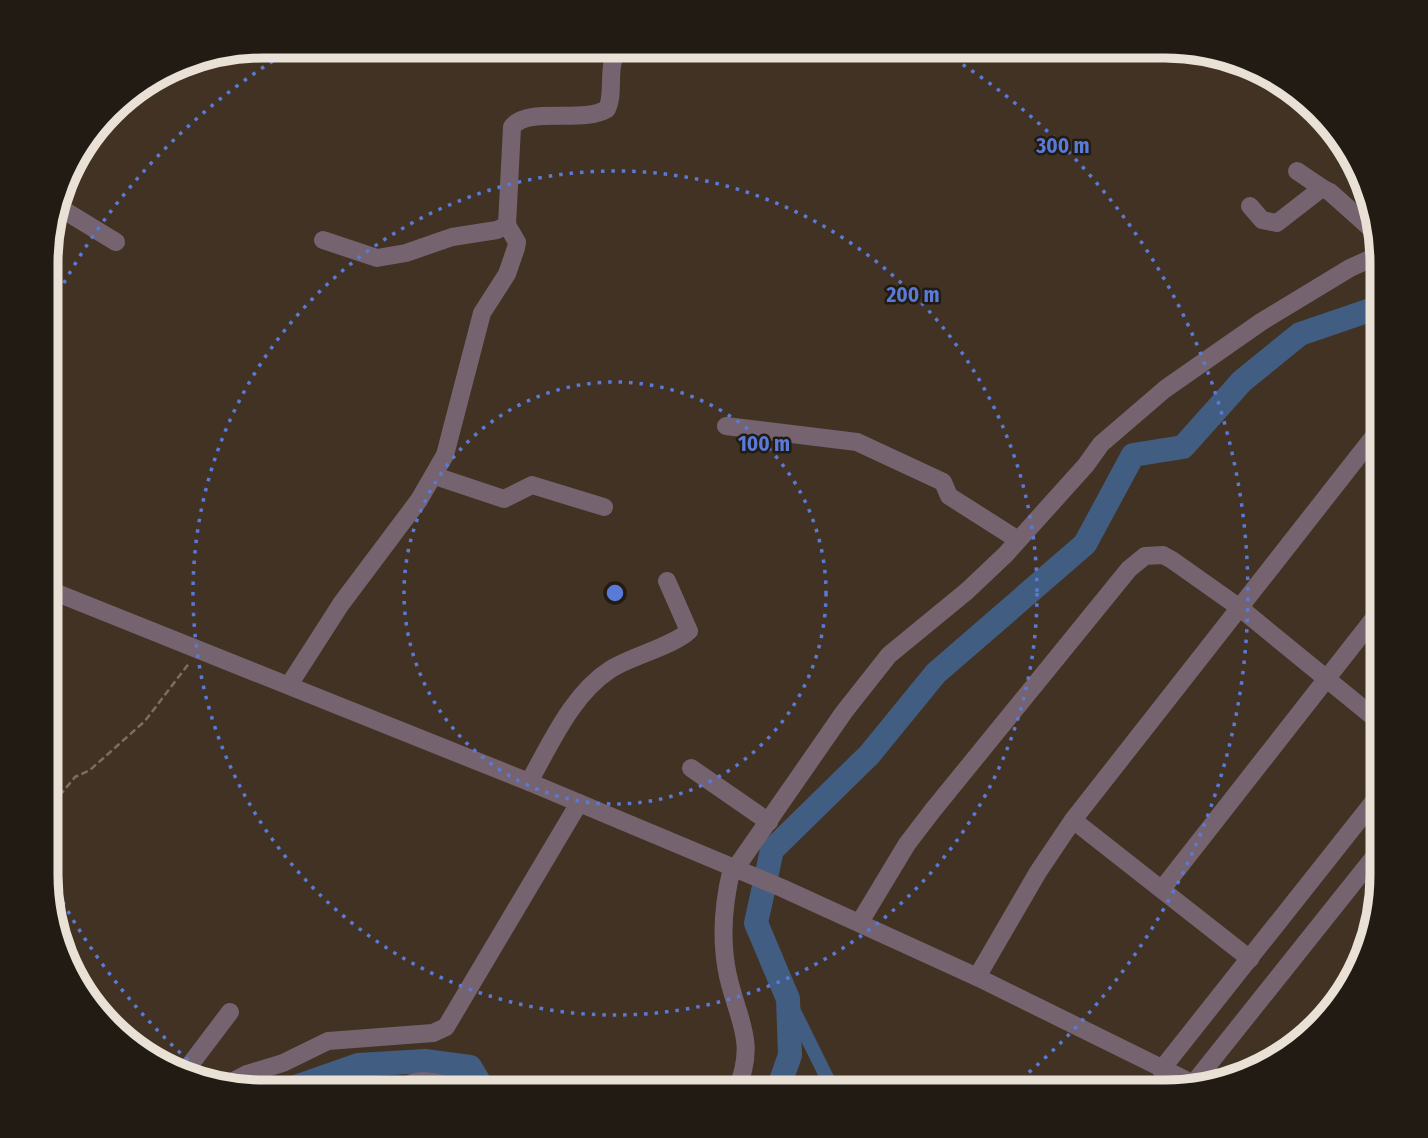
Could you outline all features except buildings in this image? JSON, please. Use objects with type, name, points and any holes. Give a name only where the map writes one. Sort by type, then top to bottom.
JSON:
[{"type":"street","points":[[289,685],[341,604],[435,476],[445,455],[482,313],[507,274],[517,242],[507,225],[515,123],[522,118],[590,115],[607,109],[613,58]]},
{"type":"street","points":[[1297,170],[1330,192],[1367,225]]},
{"type":"street","points":[[1250,206],[1262,220],[1277,223],[1322,188]]},
{"type":"street","points":[[65,211],[116,242]]},
{"type":"street","points":[[323,240],[377,258],[406,253],[452,237],[497,230],[507,225]]},
{"type":"street","points":[[740,1080],[745,1068],[747,1039],[728,976],[723,938],[736,869],[844,712],[888,655],[967,591],[1018,540],[1086,465],[1101,444],[1137,411],[1261,322],[1350,268],[1370,259]]},
{"type":"street","points":[[726,426],[857,442],[943,482],[949,496],[1018,540]]},
{"type":"street","points":[[977,977],[1038,872],[1073,820],[1370,441]]},
{"type":"street","points":[[435,476],[504,499],[532,485],[604,507]]},
{"type":"street","points":[[860,922],[907,844],[940,800],[1137,561],[1144,556],[1163,555],[1240,608],[1370,714]]},
{"type":"street","points":[[529,782],[570,712],[591,687],[611,669],[689,631],[667,581]]},
{"type":"street","points":[[58,593],[529,782],[782,888],[977,977],[1183,1079]]},
{"type":"street","points":[[1162,890],[1370,624]]},
{"type":"street","points":[[691,768],[769,822]]},
{"type":"street","points":[[253,1080],[328,1041],[433,1033],[446,1027],[579,803]]},
{"type":"street","points":[[1161,1070],[1370,806]]},
{"type":"street","points":[[1073,820],[1250,959]]},
{"type":"street","points":[[1202,1077],[1370,862]]},
{"type":"street","points":[[193,1068],[230,1012]]},
{"type":"path","points":[[58,798],[75,777],[90,770],[145,720],[197,650]]},
{"type":"waterway","points":[[781,1080],[790,1055],[788,999],[756,923],[772,850],[869,755],[936,673],[1085,544],[1133,455],[1183,447],[1242,381],[1300,334],[1370,310]]},
{"type":"waterway","points":[[788,999],[828,1080]]},
{"type":"waterway","points":[[315,1080],[358,1065],[425,1061],[470,1067],[478,1080]]}]
